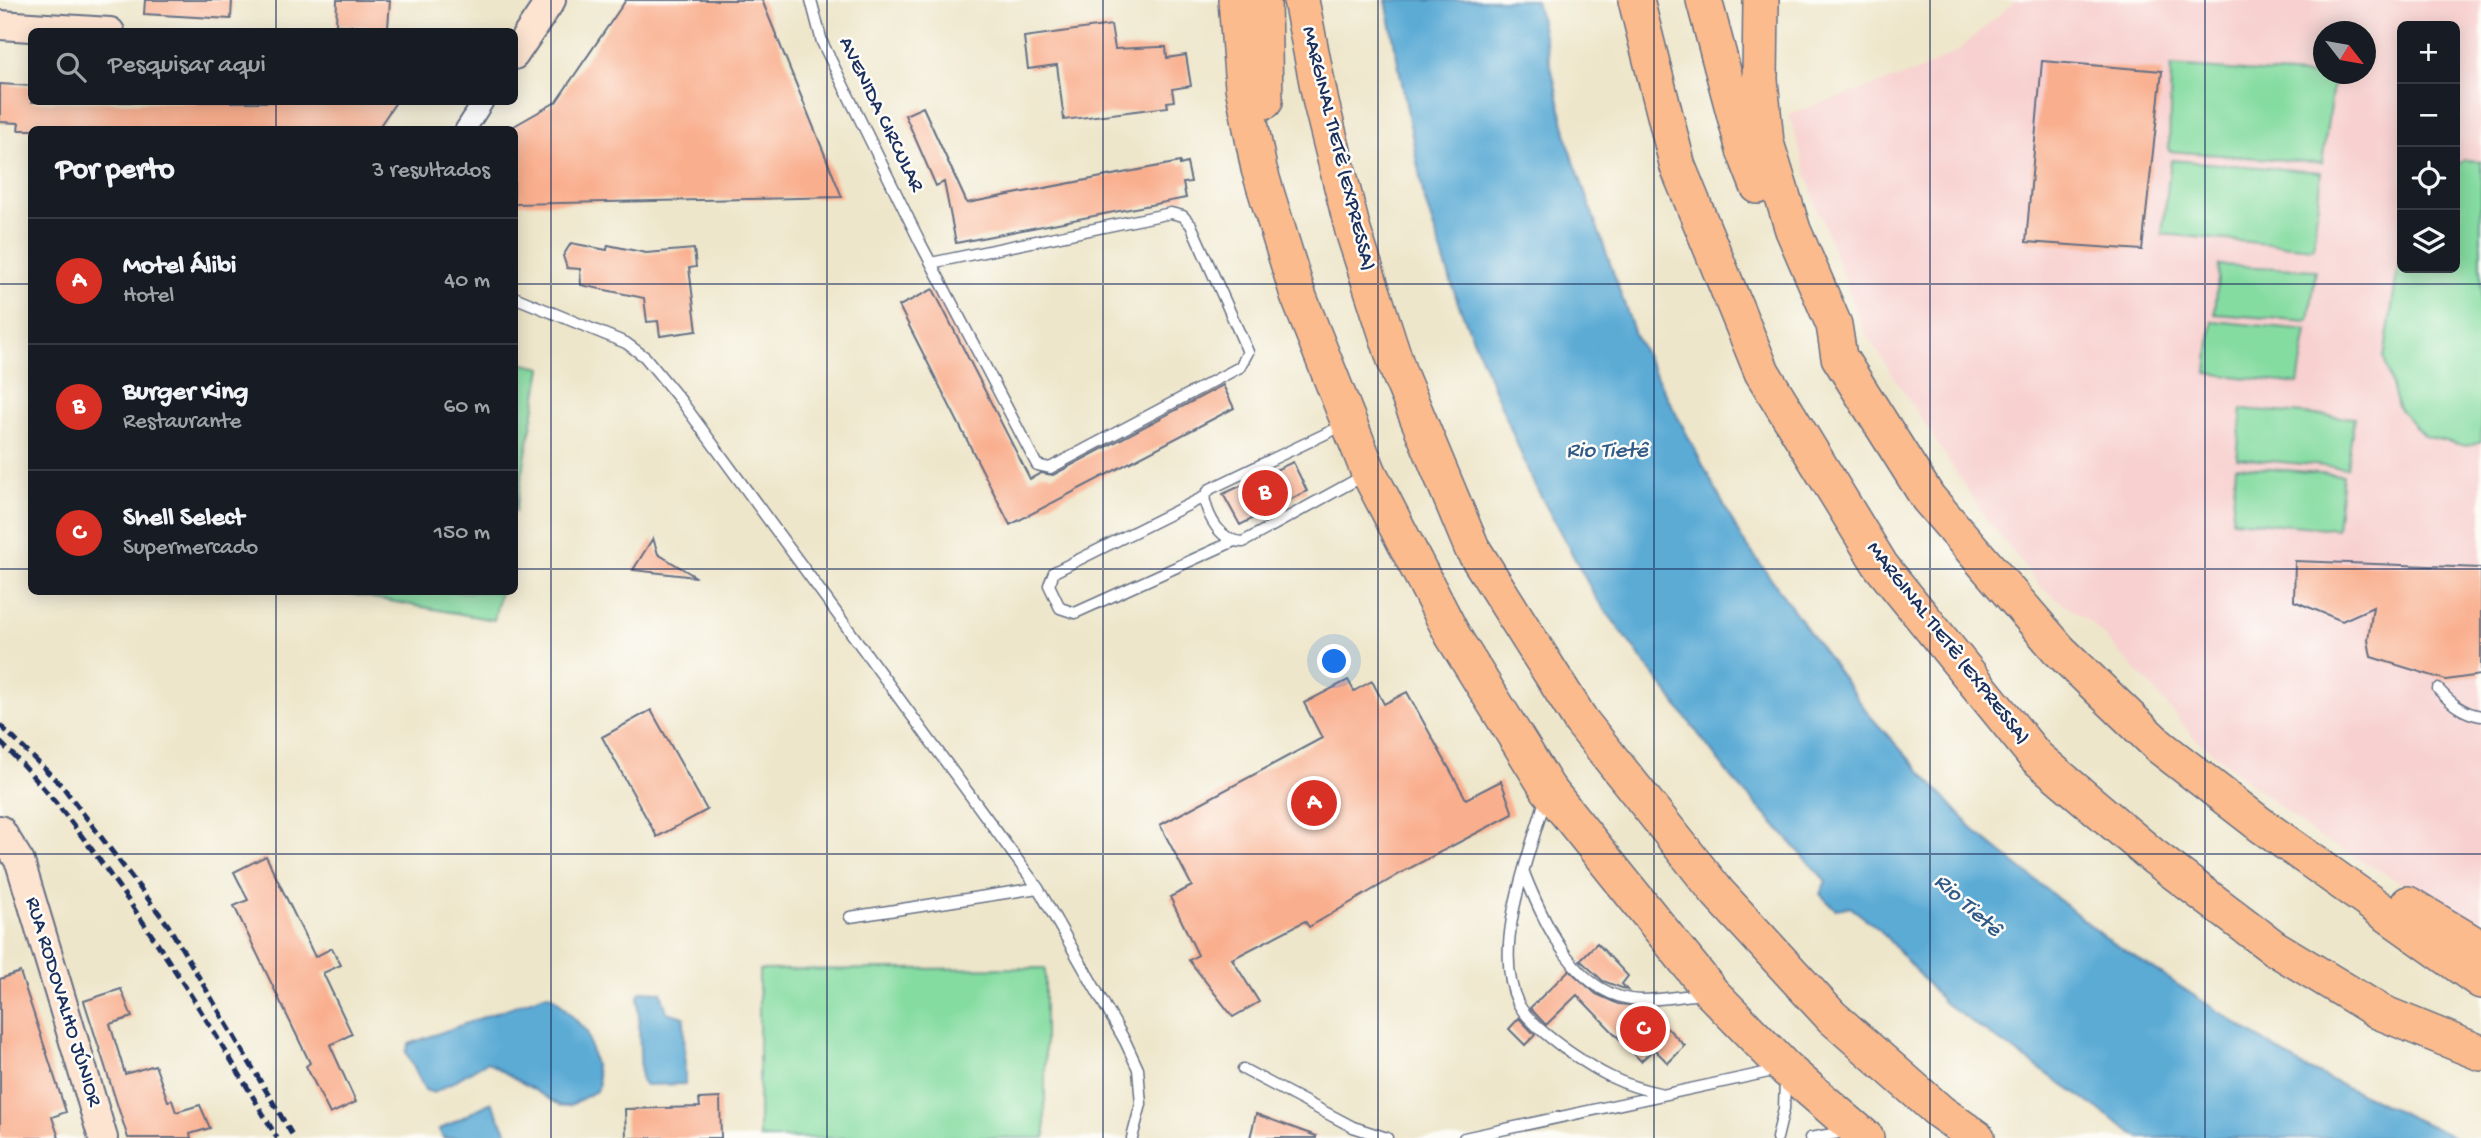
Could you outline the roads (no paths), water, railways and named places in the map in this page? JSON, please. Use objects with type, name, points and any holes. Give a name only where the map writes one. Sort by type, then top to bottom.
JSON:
[{"type":"highway","points":[[1236,0],[1243,87],[1259,169],[1298,295],[1347,423],[1369,472],[1452,636],[1548,789],[1712,993],[1786,1069],[1863,1135]]},
{"type":"highway","points":[[1259,169],[1265,114],[1263,0]]},
{"type":"highway","name":"MARGINAL TIETÊ (EXPRESSA)","points":[[1301,0],[1321,103],[1353,231],[1399,373],[1472,548],[1581,722],[1718,893],[1832,1017],[1940,1112],[1977,1138]]},
{"type":"highway","name":"MARGINAL TIETÊ (EXPRESSA)","points":[[1636,0],[1678,167],[1762,372],[1881,566],[2036,757],[2152,856],[2273,947],[2380,1012],[2481,1054]]},
{"type":"highway","points":[[1704,0],[1744,150],[1788,261],[1839,357],[1928,498],[2059,650],[2159,747],[2306,857],[2481,981]]},
{"type":"highway","points":[[1761,0],[1760,80],[1766,143],[1793,230],[1834,326],[1839,357]]},
{"type":"highway","points":[[2306,857],[2363,877],[2481,948]]},
{"type":"main road","points":[[518,49],[551,0]]},
{"type":"main road","points":[[0,25],[47,28]]},
{"type":"main road","name":"RUA RODOVALHO JÚNIOR","points":[[0,830],[20,862],[103,1138]]},
{"type":"street","points":[[468,126],[481,105]]},
{"type":"lane","name":"AVENIDA CIRCULAR","points":[[811,0],[822,42],[921,244],[1037,465],[1050,468],[1230,373],[1247,358],[1248,352],[1191,225],[1183,216],[1171,213],[931,263]]},
{"type":"lane","points":[[518,300],[626,344],[645,357],[682,402],[1038,888],[1125,1041],[1138,1069],[1141,1104],[1132,1138]]},
{"type":"lane","points":[[1347,423],[1210,489],[1204,497],[1054,572],[1049,585],[1060,608],[1074,613],[1232,542],[1243,542],[1369,472]]},
{"type":"lane","points":[[1204,497],[1222,536],[1232,542]]},
{"type":"lane","points":[[2438,689],[2459,708],[2481,716]]},
{"type":"lane","points":[[1548,789],[1510,928],[1509,975],[1519,1005],[1551,1039],[1599,1072],[1625,1086],[1662,1094]]},
{"type":"lane","points":[[1524,872],[1543,921],[1569,957],[1597,986],[1618,996],[1641,1000],[1712,993]]},
{"type":"lane","points":[[850,917],[1038,888]]},
{"type":"lane","points":[[1243,1069],[1353,1127],[1387,1138]]},
{"type":"lane","points":[[1464,1138],[1786,1069],[1784,1109],[1777,1138]]},
{"type":"lane","points":[[1810,1138],[1837,1132],[1863,1135]]},
{"type":"water","name":"Rio Tietê","points":[[1386,0],[1536,0],[1570,150],[1636,337],[1740,536],[1871,717],[1975,831],[2106,938],[2305,1068],[2456,1138],[2140,1138],[1943,1002],[1880,930],[1850,907],[1835,909],[1820,894],[1826,881],[1730,776],[1596,598],[1533,482],[1458,303],[1424,198]]},
{"type":"water","points":[[641,991],[661,992],[667,1012],[684,1017],[685,1084],[645,1085],[641,1081],[638,995]]},
{"type":"water","points":[[547,994],[555,998],[587,1032],[599,1083],[596,1091],[569,1106],[561,1106],[487,1062],[434,1093],[425,1090],[406,1052],[409,1044]]},
{"type":"water","points":[[491,1102],[510,1138],[443,1138],[439,1130]]},
{"type":"railway","points":[[0,725],[63,787],[168,925],[294,1138]]},
{"type":"railway","points":[[0,742],[53,799],[130,903],[206,1019],[277,1138]]},
{"type":"place","name":"Burger King","points":[[1265,493]]},
{"type":"place","name":"Motel Álibi","points":[[1314,803]]},
{"type":"place","name":"Shell Select","points":[[1643,1029]]}]
